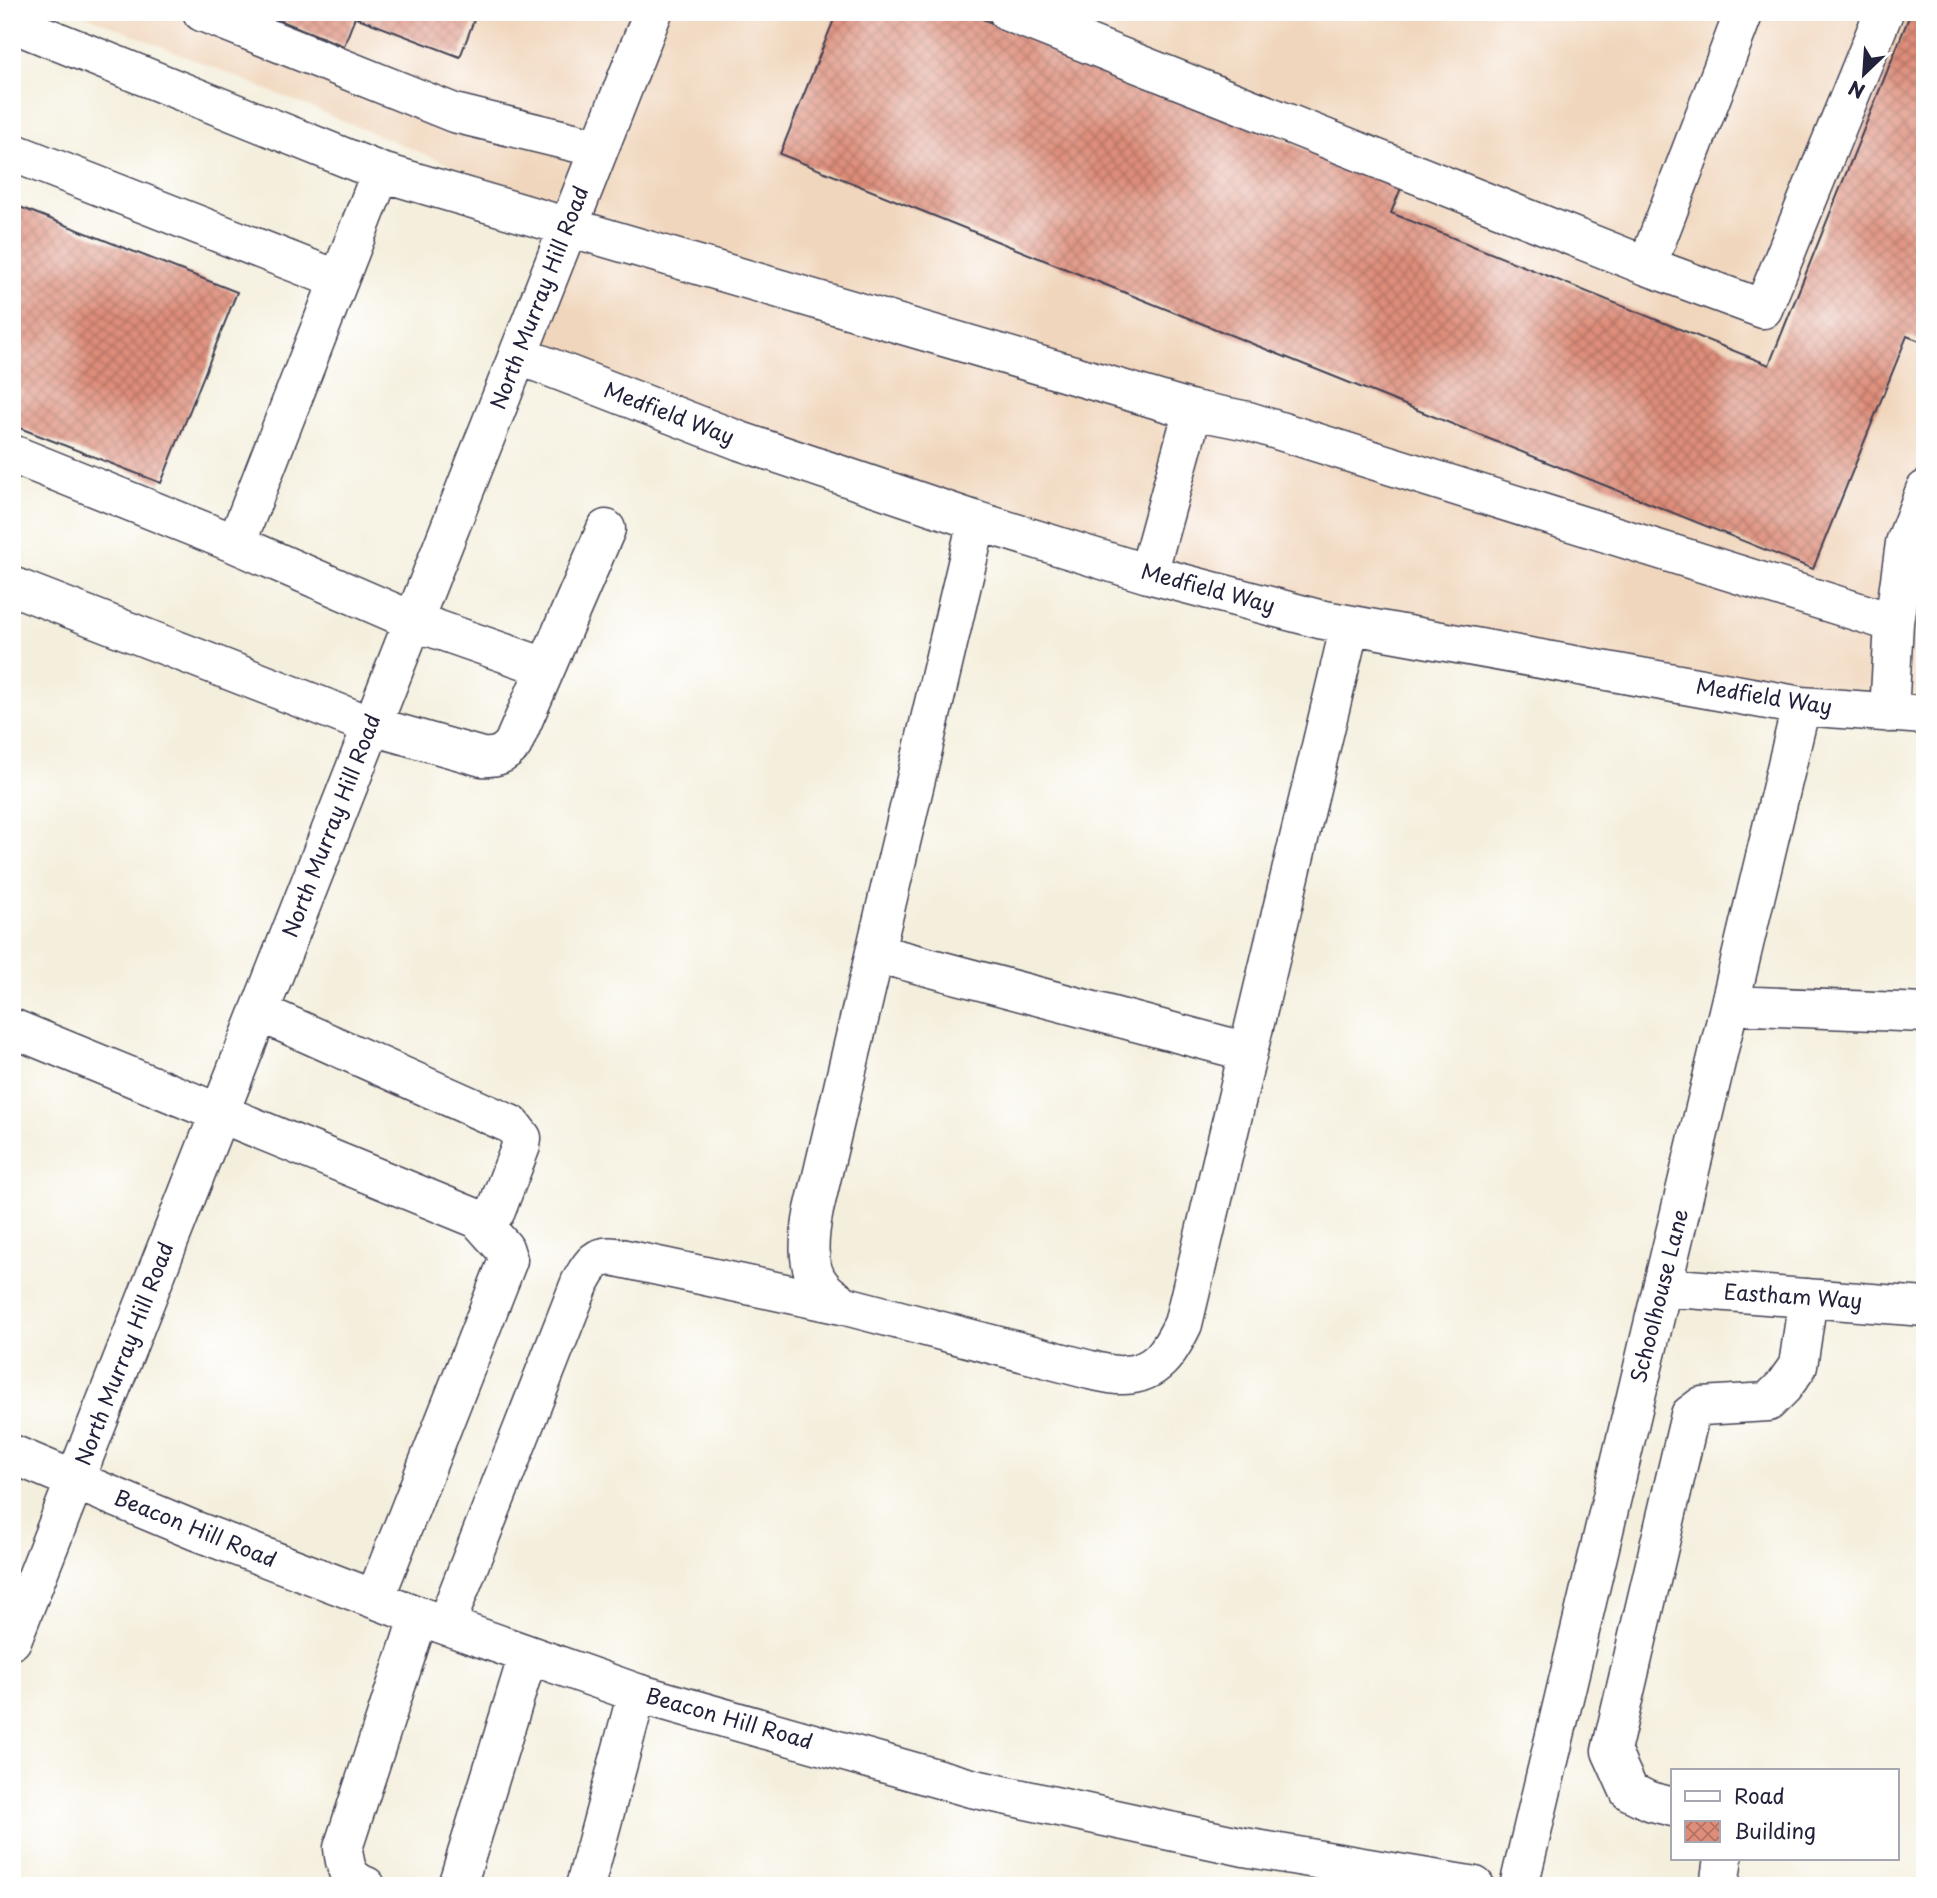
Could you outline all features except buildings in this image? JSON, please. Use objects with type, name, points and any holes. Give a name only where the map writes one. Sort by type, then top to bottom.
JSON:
[{"type":"street","points":[[202,12],[454,113],[598,148]]},
{"type":"street","name":"North Murray Hill Road","points":[[12,1640],[653,12]]},
{"type":"street","points":[[1008,12],[1647,266],[1763,309],[1884,12]]},
{"type":"street","points":[[1647,266],[1744,12]]},
{"type":"street","points":[[12,23],[382,172],[1193,410],[1248,421],[1894,623]]},
{"type":"street","points":[[12,152],[339,280]]},
{"type":"street","points":[[236,544],[382,172]]},
{"type":"street","name":"Medfield Way","points":[[518,355],[740,441],[977,521],[1148,574],[1319,619],[1801,706],[1907,714]]},
{"type":"street","points":[[1148,574],[1193,410]]},
{"type":"street","points":[[12,454],[236,544],[412,621],[545,667]]},
{"type":"street","points":[[1907,714],[1894,623],[1915,544],[1925,490]]},
{"type":"street","points":[[846,1306],[822,1288],[812,1267],[808,1240],[977,521]]},
{"type":"street","points":[[12,586],[372,726],[494,758],[505,753],[513,744],[606,529]]},
{"type":"street","points":[[366,1886],[357,1882],[345,1868],[343,1848],[433,1620],[580,1283],[595,1260],[606,1255],[846,1306],[1090,1370],[1123,1376],[1150,1369],[1171,1349],[1183,1324],[1350,625]]},
{"type":"street","name":"Schoolhouse Lane","points":[[1519,1886],[1801,706]]},
{"type":"street","points":[[875,953],[1248,1052]]},
{"type":"street","points":[[1730,1005],[1925,1013]]},
{"type":"street","points":[[259,1012],[512,1125],[522,1138],[521,1146],[499,1206],[491,1216],[478,1219]]},
{"type":"street","points":[[12,1028],[478,1219],[504,1248],[508,1260],[375,1598]]},
{"type":"street","name":"Eastham Way","points":[[1662,1287],[1925,1307]]},
{"type":"street","points":[[1671,1807],[1648,1801],[1629,1791],[1611,1751],[1690,1415],[1702,1406],[1768,1402],[1798,1366],[1808,1298]]},
{"type":"street","name":"Beacon Hill Road","points":[[12,1454],[196,1531],[528,1656],[637,1693],[971,1788],[1244,1847],[1475,1886]]},
{"type":"street","points":[[1595,1562],[1653,1576]]},
{"type":"street","points":[[457,1886],[528,1656]]},
{"type":"street","points":[[585,1886],[637,1693]]},
{"type":"street","points":[[1719,1886],[1723,1860]]},
{"type":"shaded area","points":[[78,12],[1925,12],[1925,715],[1319,619],[518,355],[573,215]]}]
